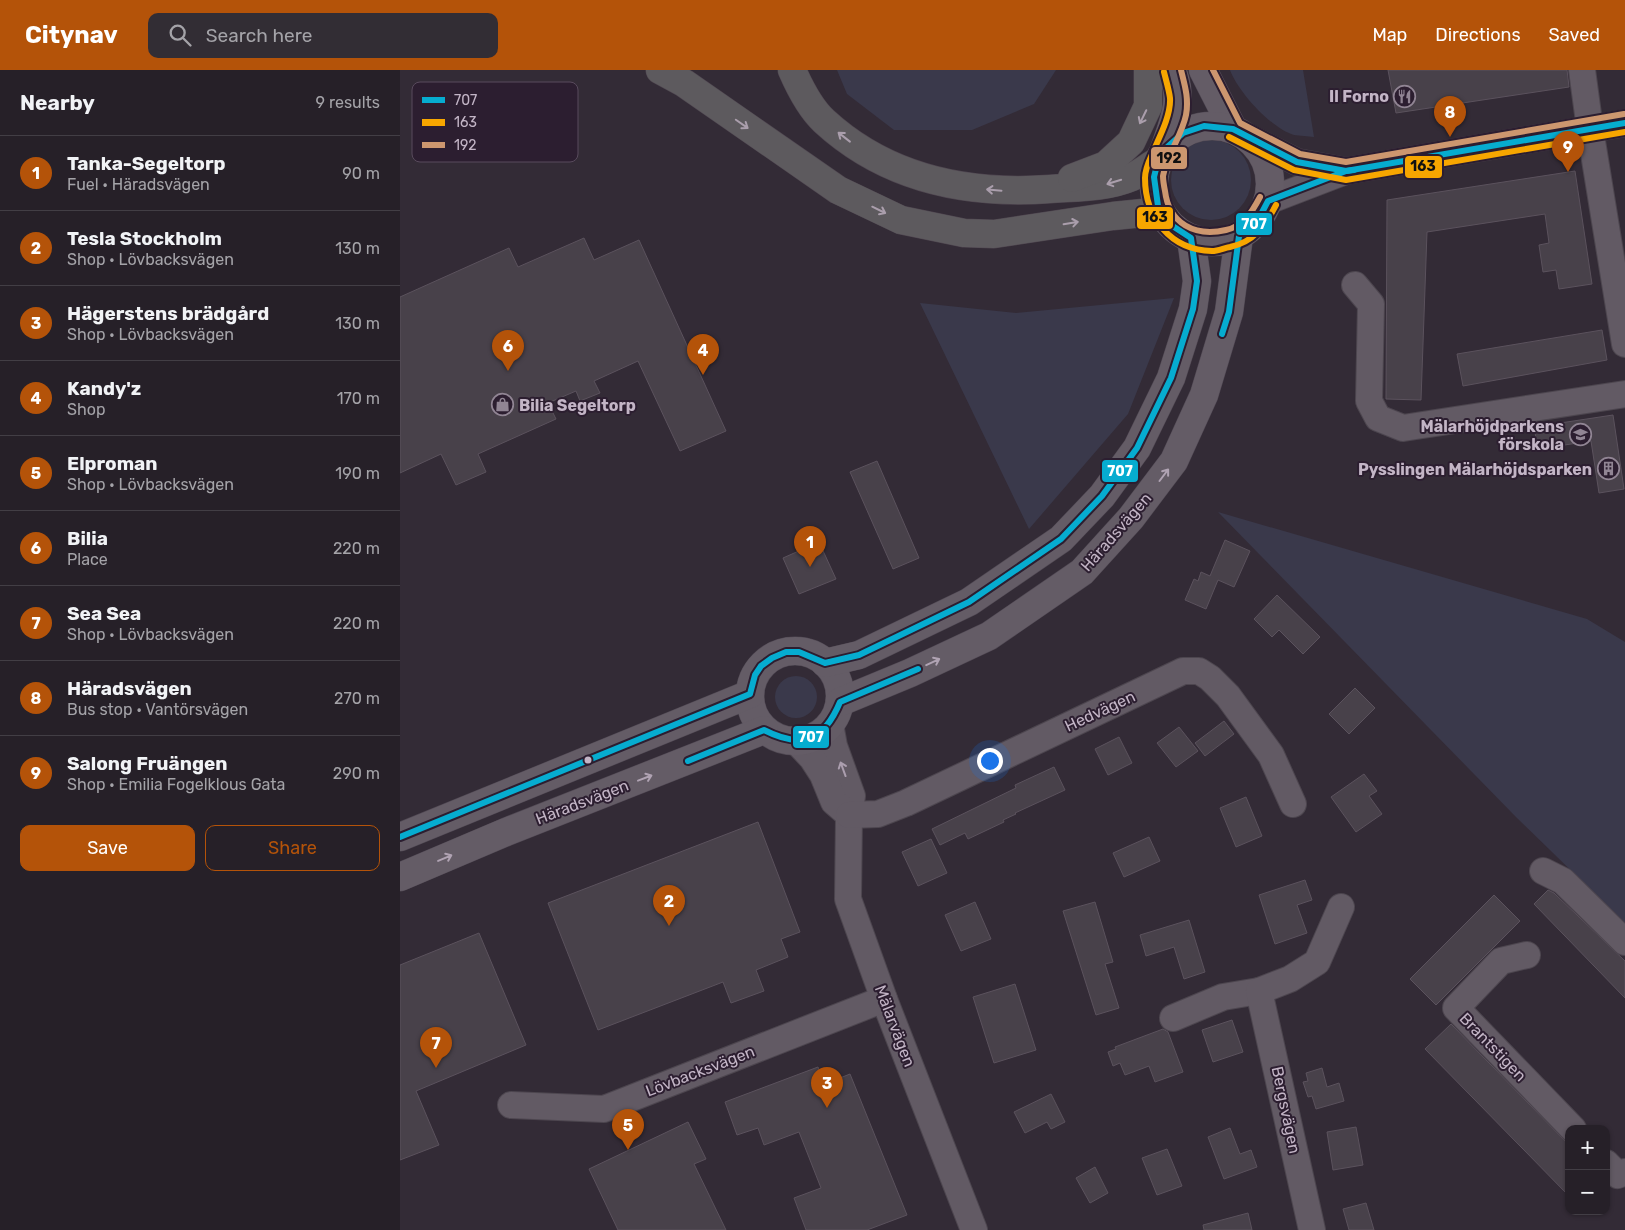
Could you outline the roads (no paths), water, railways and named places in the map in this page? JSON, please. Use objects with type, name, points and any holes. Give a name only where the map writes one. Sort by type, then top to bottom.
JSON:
[{"type":"highway","points":[[660,70],[684,83],[838,190],[901,220],[964,233],[994,234],[1143,213],[1165,218]]},
{"type":"highway","points":[[792,70],[801,89],[822,120],[864,153],[906,172],[953,186],[999,191],[1102,186],[1132,177],[1161,156]]},
{"type":"highway","points":[[1043,190],[1106,165],[1131,142],[1148,106],[1148,70]]},
{"type":"main road","points":[[1172,70],[1179,98],[1176,115],[1154,177],[1158,206],[1165,218],[1178,231],[1191,238],[1212,242],[1239,236],[1258,220],[1268,201],[1270,179],[1262,154],[1240,133],[1203,70]]},
{"type":"main road","points":[[1161,156],[1183,133],[1204,126],[1240,133]]},
{"type":"main road","name":"Häradsvägen","points":[[835,713],[910,673],[989,636],[1082,572],[1131,518],[1174,461],[1204,395],[1229,312],[1239,236]]},
{"type":"main road","points":[[825,663],[859,655],[969,602],[1061,539],[1102,496],[1137,448],[1171,378],[1193,309],[1197,281],[1191,238]]},
{"type":"main road","points":[[794,651],[810,654],[825,663],[836,678],[835,713],[810,739],[797,742],[777,738],[764,730],[752,711],[750,694],[753,678],[764,664],[783,652],[794,651]]},
{"type":"main road","points":[[400,838],[750,694]]},
{"type":"main road","name":"Häradsvägen","points":[[400,876],[764,730]]},
{"type":"street","points":[[1582,70],[1625,344]]},
{"type":"street","points":[[1268,201],[1346,171],[1625,123]]},
{"type":"street","points":[[1240,133],[1297,162],[1346,171]]},
{"type":"street","points":[[1355,285],[1371,304],[1369,401],[1378,418],[1402,428],[1625,394]]},
{"type":"street","name":"Hedvägen","points":[[849,815],[878,814],[906,803],[1183,672],[1198,671],[1210,678],[1228,696],[1271,755],[1293,804]]},
{"type":"street","name":"Mälarvägen","points":[[835,713],[834,746],[852,796],[849,815],[848,899],[884,999],[974,1230]]},
{"type":"street","points":[[797,742],[812,758],[823,775],[834,802],[849,815]]},
{"type":"street","points":[[1543,871],[1563,881],[1625,942]]},
{"type":"street","points":[[1173,1018],[1223,997],[1259,991],[1290,979],[1317,962],[1340,907]]},
{"type":"street","name":"Brantstigen","points":[[1526,955],[1501,961],[1456,1008],[1569,1125]]},
{"type":"street","name":"Bergsvägen","points":[[1259,991],[1312,1230]]},
{"type":"street","name":"Lövbacksvägen","points":[[511,1105],[604,1109],[884,999]]},
{"type":"street","points":[[1610,1167],[1618,1175],[1625,1172]]},
{"type":"place","name":"Il Forno","points":[[1405,96]]},
{"type":"place","name":"Häradsvägen","points":[[1450,137]]},
{"type":"place","name":"Salong Fruängen","points":[[1568,172]]},
{"type":"place","name":"Bilia","points":[[508,371]]},
{"type":"place","name":"Kandy'z","points":[[703,375]]},
{"type":"place","name":"Bilia Segeltorp","points":[[503,405]]},
{"type":"place","name":"Mälarhöjdparkens förskola","points":[[1580,435]]},
{"type":"place","name":"Pysslingen Mälarhöjdsparken","points":[[1608,469]]},
{"type":"place","name":"Tanka-Segeltorp","points":[[810,567]]},
{"type":"place","name":"Tesla Stockholm","points":[[669,926]]},
{"type":"place","name":"Sea Sea","points":[[436,1068]]},
{"type":"place","name":"Hägerstens brädgård","points":[[827,1108]]},
{"type":"place","name":"Elproman","points":[[628,1150]]}]
